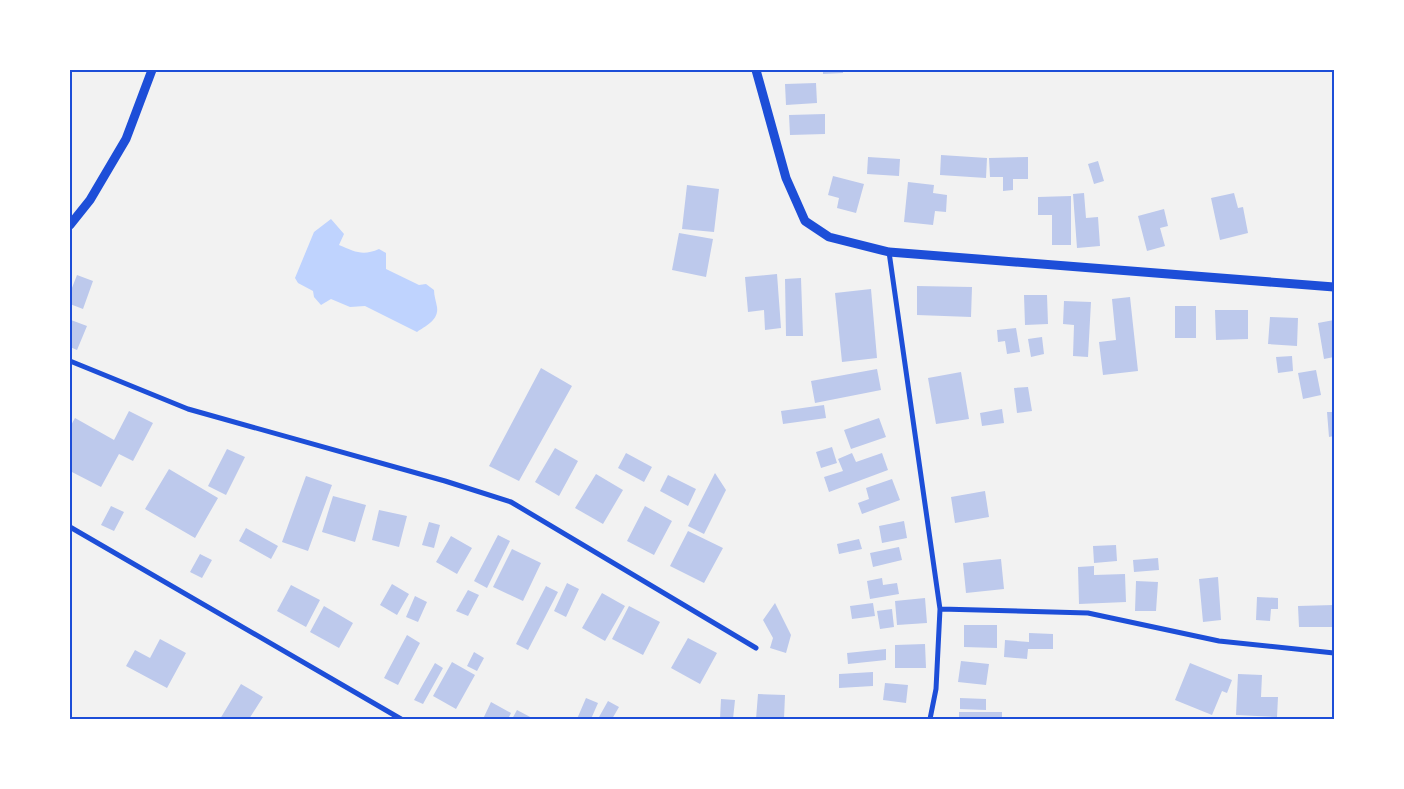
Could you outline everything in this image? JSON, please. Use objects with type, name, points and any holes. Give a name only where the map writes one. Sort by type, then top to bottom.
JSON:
[{"type":"street","points":[[70,225],[90,200],[126,139],[152,70]]},
{"type":"street","points":[[756,70],[786,178],[795,200],[805,221],[829,237],[889,252],[1334,287]]},
{"type":"street","points":[[889,252],[940,608],[936,688],[930,719]]},
{"type":"street","points":[[70,361],[188,409],[444,481],[511,502],[756,648]]},
{"type":"street","points":[[70,527],[401,719]]},
{"type":"street","points":[[940,608],[1088,613],[1219,641],[1334,653]]},
{"type":"water","points":[[331,219],[344,234],[339,245],[364,253],[379,249],[386,253],[386,269],[419,285],[426,284],[434,290],[437,312],[431,322],[417,332],[365,306],[350,307],[331,299],[321,305],[314,297],[313,291],[298,283],[295,278],[314,232]]},
{"type":"building","points":[[823,70],[843,70],[843,73],[823,74]]},
{"type":"building","points":[[816,83],[817,103],[786,105],[785,84]]},
{"type":"building","points":[[825,114],[825,134],[790,135],[789,115]]},
{"type":"building","points":[[941,155],[987,158],[986,178],[940,175]]},
{"type":"building","points":[[868,157],[900,159],[899,176],[867,174]]},
{"type":"building","points":[[1028,157],[1028,179],[1013,179],[1013,190],[1003,191],[1003,177],[990,177],[989,158]]},
{"type":"building","points":[[1098,161],[1104,181],[1094,184],[1088,164]]},
{"type":"building","points":[[833,176],[864,184],[856,213],[837,208],[839,198],[828,195]]},
{"type":"building","points":[[908,182],[934,185],[933,193],[947,195],[946,212],[935,211],[933,225],[904,222]]},
{"type":"building","points":[[687,185],[719,189],[714,232],[682,229]]},
{"type":"building","points":[[1084,193],[1086,218],[1098,217],[1100,246],[1077,248],[1073,194]]},
{"type":"building","points":[[1234,193],[1238,208],[1243,207],[1248,233],[1220,240],[1211,198]]},
{"type":"building","points":[[1071,196],[1071,245],[1052,245],[1052,215],[1038,215],[1038,197]]},
{"type":"building","points":[[1164,209],[1168,226],[1160,228],[1165,246],[1147,251],[1138,216]]},
{"type":"building","points":[[679,233],[713,239],[706,277],[672,270]]},
{"type":"building","points":[[777,274],[781,328],[765,330],[764,310],[748,312],[745,277]]},
{"type":"building","points":[[77,275],[93,281],[83,309],[70,304],[70,293]]},
{"type":"building","points":[[801,278],[803,336],[786,336],[785,279]]},
{"type":"building","points":[[917,286],[972,287],[971,317],[917,315]]},
{"type":"building","points":[[871,289],[877,358],[842,362],[835,293]]},
{"type":"building","points":[[1024,295],[1047,295],[1048,324],[1025,325]]},
{"type":"building","points":[[1130,297],[1138,371],[1103,375],[1099,342],[1116,340],[1112,299]]},
{"type":"building","points":[[1064,301],[1091,302],[1088,357],[1073,356],[1074,325],[1063,324]]},
{"type":"building","points":[[1175,306],[1196,306],[1196,338],[1175,338]]},
{"type":"building","points":[[1215,310],[1248,310],[1248,339],[1216,340]]},
{"type":"building","points":[[1270,317],[1298,318],[1297,346],[1268,344]]},
{"type":"building","points":[[71,320],[87,326],[77,350],[70,347]]},
{"type":"building","points":[[1334,320],[1334,357],[1324,359],[1318,323]]},
{"type":"building","points":[[1016,328],[1020,352],[1007,354],[1005,341],[998,342],[997,330]]},
{"type":"building","points":[[1042,337],[1044,354],[1031,357],[1028,339]]},
{"type":"building","points":[[1292,356],[1293,371],[1278,373],[1276,357]]},
{"type":"building","points":[[541,368],[572,386],[519,481],[489,466]]},
{"type":"building","points":[[877,369],[881,390],[815,403],[811,381]]},
{"type":"building","points":[[1316,370],[1321,395],[1303,399],[1298,373]]},
{"type":"building","points":[[961,372],[969,419],[936,424],[928,378]]},
{"type":"building","points":[[1028,387],[1032,411],[1017,413],[1014,388]]},
{"type":"building","points":[[824,405],[826,418],[783,424],[781,411]]},
{"type":"building","points":[[1002,409],[1004,423],[982,426],[980,413]]},
{"type":"building","points":[[129,411],[153,423],[133,461],[119,454],[101,487],[70,471],[70,427],[75,418],[114,440]]},
{"type":"building","points":[[1327,412],[1334,412],[1334,436],[1329,437]]},
{"type":"building","points":[[879,418],[886,437],[851,449],[844,430]]},
{"type":"building","points":[[832,447],[837,463],[821,468],[816,452]]},
{"type":"building","points":[[555,448],[578,461],[559,496],[535,482]]},
{"type":"building","points":[[227,449],[245,457],[226,495],[208,486]]},
{"type":"building","points":[[626,453],[652,467],[644,482],[618,468]]},
{"type":"building","points":[[852,453],[856,462],[882,453],[888,470],[829,492],[824,477],[843,471],[838,459]]},
{"type":"building","points":[[169,469],[218,498],[195,538],[145,509]]},
{"type":"building","points":[[715,473],[726,490],[704,534],[688,526]]},
{"type":"building","points":[[596,474],[623,490],[603,524],[575,508]]},
{"type":"building","points":[[668,475],[696,489],[688,506],[660,491]]},
{"type":"building","points":[[306,476],[332,485],[308,551],[282,542]]},
{"type":"building","points":[[892,479],[900,500],[862,514],[858,503],[869,499],[866,488]]},
{"type":"building","points":[[985,491],[989,517],[955,523],[951,497]]},
{"type":"building","points":[[333,496],[366,505],[355,542],[322,532]]},
{"type":"building","points":[[111,506],[124,512],[114,531],[101,525]]},
{"type":"building","points":[[645,506],[672,521],[654,555],[627,541]]},
{"type":"building","points":[[379,510],[407,516],[399,547],[372,540]]},
{"type":"building","points":[[904,521],[907,538],[882,543],[879,526]]},
{"type":"building","points":[[429,522],[440,525],[434,548],[422,545]]},
{"type":"building","points":[[246,528],[278,546],[271,559],[239,541]]},
{"type":"building","points":[[688,531],[723,548],[704,583],[670,566]]},
{"type":"building","points":[[498,535],[510,541],[487,588],[474,581]]},
{"type":"building","points":[[451,536],[472,548],[457,574],[436,562]]},
{"type":"building","points":[[859,539],[862,549],[839,554],[837,544]]},
{"type":"building","points":[[1116,545],[1117,561],[1094,563],[1093,546]]},
{"type":"building","points":[[899,547],[902,560],[873,567],[870,553]]},
{"type":"building","points":[[512,549],[541,563],[523,601],[493,587]]},
{"type":"building","points":[[200,554],[212,560],[202,578],[190,572]]},
{"type":"building","points":[[1158,558],[1159,570],[1134,572],[1133,560]]},
{"type":"building","points":[[1001,559],[1004,589],[966,593],[963,563]]},
{"type":"building","points":[[1094,566],[1094,575],[1125,574],[1126,602],[1079,604],[1078,567]]},
{"type":"building","points":[[1218,577],[1221,620],[1203,622],[1199,579]]},
{"type":"building","points":[[882,578],[883,585],[897,583],[899,594],[870,599],[867,581]]},
{"type":"building","points":[[1136,581],[1158,582],[1156,611],[1135,611]]},
{"type":"building","points":[[567,583],[579,589],[566,617],[554,611]]},
{"type":"building","points":[[392,584],[409,594],[397,615],[380,605]]},
{"type":"building","points":[[291,585],[320,600],[306,627],[277,611]]},
{"type":"building","points":[[546,586],[558,592],[528,650],[516,644]]},
{"type":"building","points":[[468,590],[479,595],[468,616],[456,611]]},
{"type":"building","points":[[602,593],[625,606],[605,641],[582,628]]},
{"type":"building","points":[[415,596],[427,602],[418,622],[406,617]]},
{"type":"building","points":[[1257,597],[1278,598],[1278,609],[1271,609],[1270,621],[1256,620]]},
{"type":"building","points":[[925,598],[927,623],[897,625],[895,601]]},
{"type":"building","points":[[775,603],[791,635],[786,653],[770,648],[773,638],[763,620]]},
{"type":"building","points":[[873,603],[875,616],[852,619],[850,606]]},
{"type":"building","points":[[1334,605],[1334,627],[1299,627],[1298,606]]},
{"type":"building","points":[[324,606],[353,623],[339,648],[310,632]]},
{"type":"building","points":[[629,606],[660,622],[643,655],[612,639]]},
{"type":"building","points":[[892,609],[894,627],[880,629],[877,611]]},
{"type":"building","points":[[964,625],[997,625],[997,648],[964,647]]},
{"type":"building","points":[[1029,633],[1053,634],[1053,649],[1028,649],[1027,659],[1004,657],[1005,640],[1029,642]]},
{"type":"building","points":[[407,635],[420,643],[398,685],[384,678]]},
{"type":"building","points":[[688,638],[717,653],[700,684],[671,668]]},
{"type":"building","points":[[160,639],[186,653],[167,688],[126,666],[135,650],[150,658]]},
{"type":"building","points":[[925,644],[926,668],[895,668],[895,645]]},
{"type":"building","points":[[886,649],[886,660],[848,664],[847,653]]},
{"type":"building","points":[[474,652],[484,658],[477,671],[467,666]]},
{"type":"building","points":[[961,661],[989,664],[986,685],[958,682]]},
{"type":"building","points":[[452,662],[475,675],[456,709],[433,696]]},
{"type":"building","points":[[435,663],[443,668],[423,704],[414,700]]},
{"type":"building","points":[[1190,663],[1232,680],[1227,693],[1222,691],[1212,715],[1175,700]]},
{"type":"building","points":[[873,672],[873,686],[839,688],[839,674]]},
{"type":"building","points":[[1238,674],[1262,675],[1261,697],[1278,697],[1277,717],[1236,715]]},
{"type":"building","points":[[885,683],[908,685],[906,703],[883,700]]},
{"type":"building","points":[[241,684],[263,697],[249,719],[220,719]]},
{"type":"building","points":[[758,694],[785,695],[784,719],[756,719]]},
{"type":"building","points":[[586,698],[598,703],[591,719],[577,719]]},
{"type":"building","points":[[960,698],[986,699],[986,710],[960,709]]},
{"type":"building","points":[[721,699],[735,700],[733,719],[720,719]]},
{"type":"building","points":[[608,701],[619,707],[612,719],[603,719],[599,717]]},
{"type":"building","points":[[491,702],[511,713],[508,719],[483,719]]},
{"type":"building","points":[[517,710],[534,719],[512,719]]},
{"type":"building","points":[[959,712],[1002,712],[1002,719],[959,719]]}]
